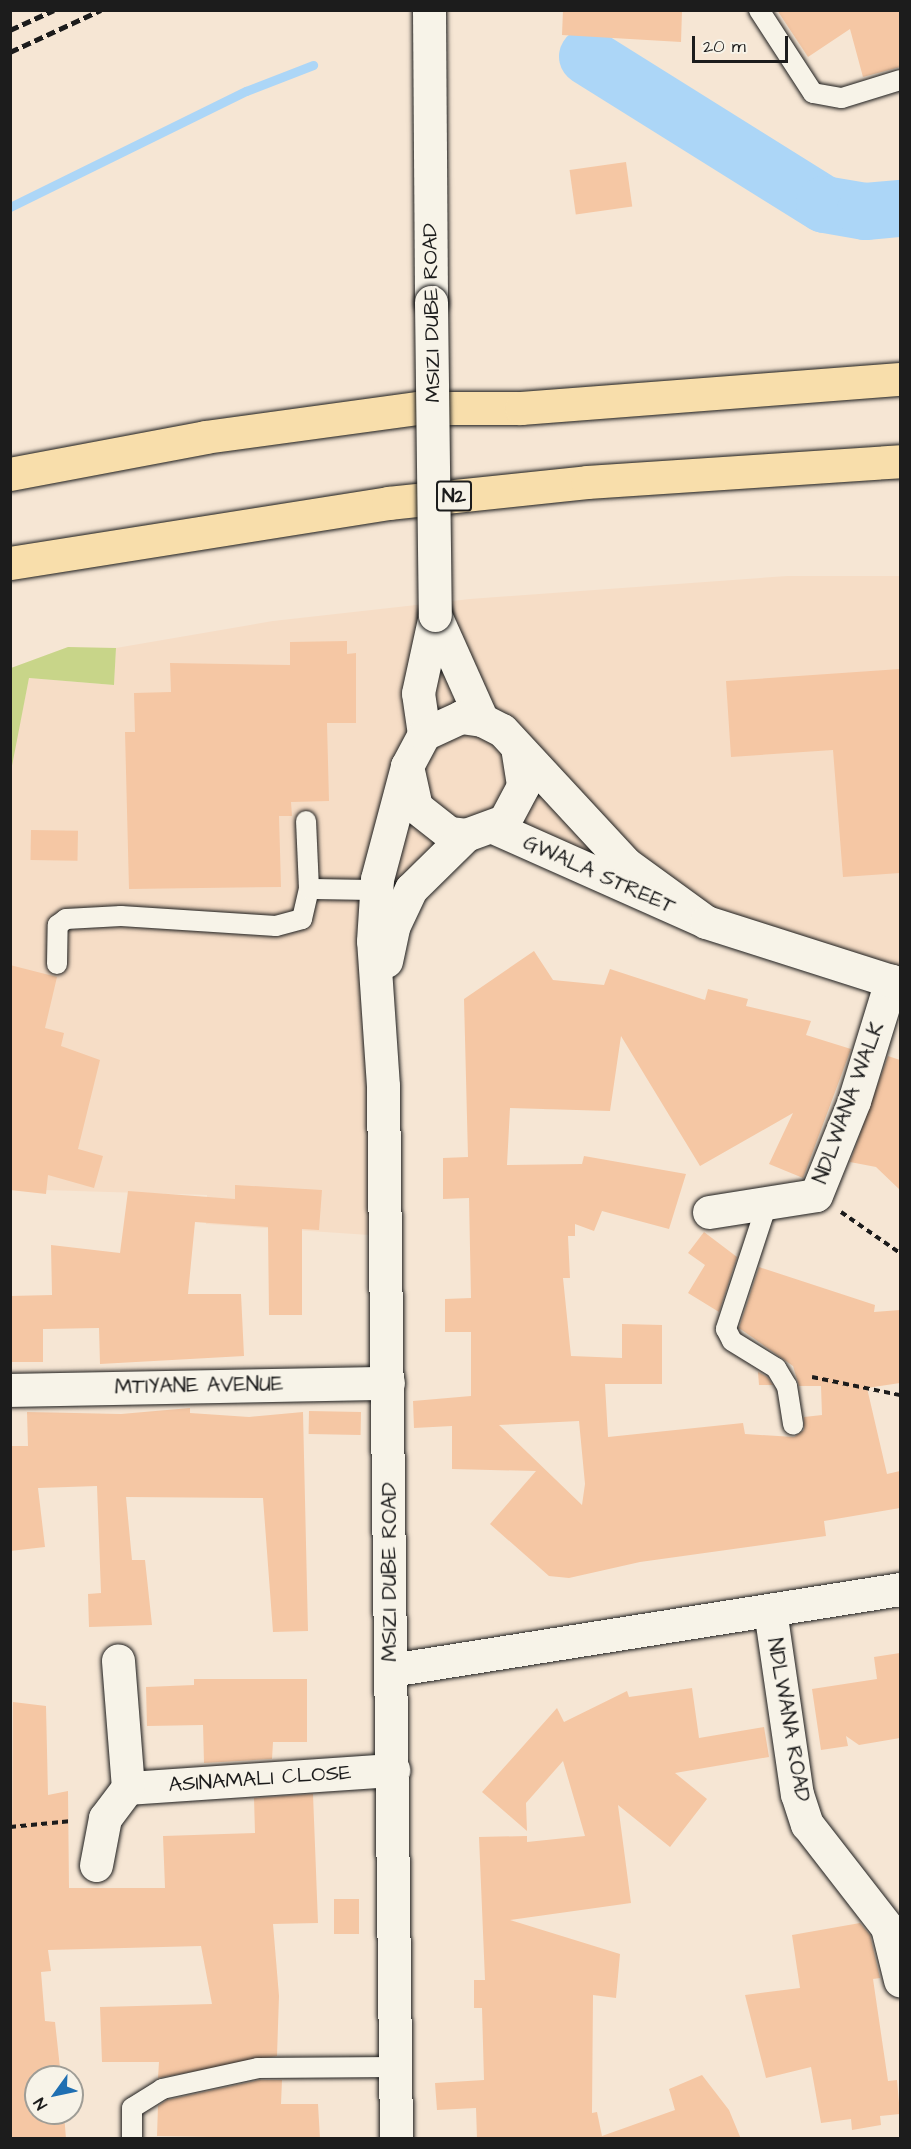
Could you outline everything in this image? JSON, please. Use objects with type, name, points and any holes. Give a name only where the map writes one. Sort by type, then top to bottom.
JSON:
[{"type":"highway","points":[[10,474],[205,437],[418,408],[521,408],[900,379]]},
{"type":"highway","name":"N2","points":[[10,563],[388,503],[587,482],[900,461]]},
{"type":"street","name":"MSIZI DUBE ROAD","points":[[424,734],[418,693],[435,615],[429,10]]},
{"type":"street","name":"MSIZI DUBE ROAD","points":[[435,615],[482,720]]},
{"type":"street","points":[[482,720],[517,747],[523,786],[517,806],[479,831],[430,823],[416,807],[408,766],[424,734],[441,722],[482,720]]},
{"type":"street","name":"GWALA STREET","points":[[517,747],[596,837],[706,922]]},
{"type":"street","name":"MSIZI DUBE ROAD","points":[[396,2139],[388,1383],[381,1005],[373,941],[376,890],[408,766]]},
{"type":"street","name":"MSIZI DUBE ROAD","points":[[381,1005],[388,947],[401,908],[422,875],[479,831]]},
{"type":"street","name":"GWALA STREET","points":[[479,831],[706,922],[896,982]]},
{"type":"street","name":"NDLWANA WALK","points":[[816,1195],[854,1101],[896,982]]},
{"type":"street","points":[[709,1212],[816,1195]]},
{"type":"street","name":"MTIYANE AVENUE","points":[[10,1390],[388,1383]]},
{"type":"street","name":"NDLWANA ROAD","points":[[391,1670],[900,1589]]},
{"type":"street","name":"NDLWANA ROAD","points":[[770,1610],[797,1794],[807,1824],[887,1927],[900,1980]]},
{"type":"street","points":[[96,1865],[105,1818],[128,1788],[118,1660]]},
{"type":"street","name":"ASINAMALI CLOSE","points":[[128,1788],[393,1770]]},
{"type":"lane","points":[[759,10],[813,93],[842,98],[900,80]]},
{"type":"lane","points":[[57,964],[58,925],[66,919],[121,916],[276,926],[302,919],[309,889],[306,821]]},
{"type":"lane","points":[[309,889],[376,890]]},
{"type":"lane","points":[[768,1202],[726,1329],[732,1341],[776,1368],[787,1386],[793,1425]]},
{"type":"lane","points":[[132,2139],[132,2108],[162,2089],[258,2068],[395,2067]]},
{"type":"path","name":"NDLWANA WALK","points":[[816,1195],[900,1253]]},
{"type":"path","points":[[776,1368],[900,1395]]},
{"type":"path","points":[[10,1827],[105,1818]]},
{"type":"shaded area","points":[[787,576],[900,576],[900,982],[493,825],[393,927],[384,1236],[206,1224],[207,1195],[11,1189],[10,771],[29,678],[114,685],[116,648],[273,621],[470,599]]},
{"type":"green space","points":[[68,647],[116,648],[114,685],[29,678],[11,771],[11,668]]},
{"type":"building","points":[[563,10],[682,10],[681,42],[562,35]]},
{"type":"building","points":[[777,10],[900,10],[900,67],[863,77],[850,29],[808,57]]},
{"type":"building","points":[[626,162],[632,207],[576,214],[570,170]]},
{"type":"building","points":[[347,641],[347,654],[356,653],[356,723],[327,723],[329,801],[291,802],[292,816],[279,816],[281,887],[129,889],[125,732],[135,732],[134,693],[171,692],[170,663],[290,665],[290,642]]},
{"type":"building","points":[[900,669],[900,873],[843,877],[833,750],[731,757],[726,681]]},
{"type":"building","points":[[31,830],[78,831],[77,861],[30,860]]},
{"type":"building","points":[[534,951],[553,980],[604,985],[610,969],[705,1000],[708,989],[748,999],[746,1006],[811,1021],[806,1035],[851,1049],[803,1178],[769,1164],[793,1113],[700,1166],[621,1036],[610,1111],[510,1108],[507,1165],[582,1164],[584,1156],[686,1174],[669,1229],[602,1211],[594,1231],[575,1224],[575,1236],[568,1236],[570,1278],[563,1278],[571,1356],[622,1358],[622,1324],[662,1325],[662,1384],[605,1384],[608,1437],[743,1423],[745,1434],[794,1437],[804,1430],[804,1417],[822,1415],[821,1386],[799,1386],[793,1366],[739,1328],[759,1267],[875,1305],[874,1312],[900,1310],[900,1383],[867,1388],[887,1474],[900,1471],[900,1508],[824,1521],[826,1536],[640,1562],[569,1578],[549,1576],[490,1524],[536,1471],[452,1469],[452,1426],[414,1428],[413,1401],[471,1396],[471,1332],[445,1332],[445,1299],[471,1298],[469,1198],[443,1199],[443,1158],[468,1157],[464,999]],"holes":[[[579,1421],[585,1484],[582,1505],[499,1425]]]},
{"type":"building","points":[[10,965],[57,977],[45,1028],[64,1033],[61,1046],[100,1060],[78,1149],[103,1156],[94,1188],[48,1175],[46,1194],[10,1190]]},
{"type":"building","points":[[888,1056],[900,1060],[900,1190],[876,1167],[850,1162]]},
{"type":"building","points":[[235,1185],[322,1190],[319,1230],[302,1229],[302,1315],[269,1315],[268,1227],[195,1222],[188,1294],[241,1294],[244,1356],[100,1364],[99,1328],[43,1329],[43,1362],[10,1362],[10,1296],[52,1295],[51,1245],[120,1253],[128,1191],[235,1199]]},
{"type":"building","points":[[704,1232],[737,1257],[719,1312],[688,1293],[705,1265],[688,1253]]},
{"type":"building","points":[[758,1372],[767,1377],[773,1385],[759,1385]]},
{"type":"building","points":[[190,1408],[190,1413],[249,1417],[303,1412],[308,1631],[273,1632],[263,1498],[126,1497],[132,1560],[145,1560],[152,1625],[89,1627],[88,1594],[101,1593],[97,1486],[38,1488],[45,1547],[10,1551],[10,1446],[28,1446],[27,1412],[121,1414]]},
{"type":"building","points":[[309,1411],[361,1412],[361,1435],[309,1434]]},
{"type":"building","points":[[900,1653],[900,1738],[859,1745],[846,1736],[848,1746],[821,1750],[812,1689],[877,1679],[874,1657]]},
{"type":"building","points":[[194,1679],[307,1679],[307,1742],[273,1742],[272,1759],[204,1763],[203,1725],[147,1726],[146,1687],[194,1685]]},
{"type":"building","points":[[692,1688],[699,1738],[764,1727],[769,1757],[675,1773],[707,1799],[670,1847],[618,1805],[631,1903],[510,1920],[620,1954],[616,1998],[593,1995],[592,2113],[597,2112],[602,2136],[675,2110],[669,2089],[702,2075],[729,2110],[741,2139],[477,2139],[476,2108],[437,2110],[435,2083],[484,2080],[482,2008],[474,2008],[474,1980],[485,1980],[479,1837],[527,1836],[527,1842],[585,1836],[563,1761],[526,1803],[527,1831],[482,1792],[557,1708],[564,1722],[627,1691],[629,1697]]},
{"type":"building","points":[[13,1702],[46,1706],[48,1795],[68,1791],[69,1888],[165,1888],[163,1836],[255,1833],[254,1798],[313,1794],[318,1923],[273,1924],[279,1996],[277,2056],[158,2078],[159,2062],[102,2062],[100,2007],[212,2004],[201,1946],[48,1950],[51,1971],[41,1972],[45,2021],[55,2022],[60,2065],[24,2065],[24,2125],[65,2125],[66,2139],[10,2139]]},
{"type":"building","points":[[334,1899],[359,1899],[359,1934],[334,1934]]},
{"type":"building","points":[[860,1923],[870,1935],[880,1978],[873,1979],[888,2081],[897,2080],[900,2114],[880,2116],[881,2125],[852,2130],[851,2119],[821,2123],[811,2067],[766,2078],[745,1995],[800,1988],[792,1935]]},
{"type":"building","points":[[259,2080],[282,2080],[281,2104],[318,2104],[320,2139],[157,2136],[158,2106],[167,2100]]},
{"type":"waterway","points":[[587,56],[824,204],[865,211],[900,208]]},
{"type":"waterway","points":[[10,207],[246,91],[313,65]]},
{"type":"railway","points":[[10,30],[54,10]]},
{"type":"railway","points":[[10,52],[101,10]]}]
